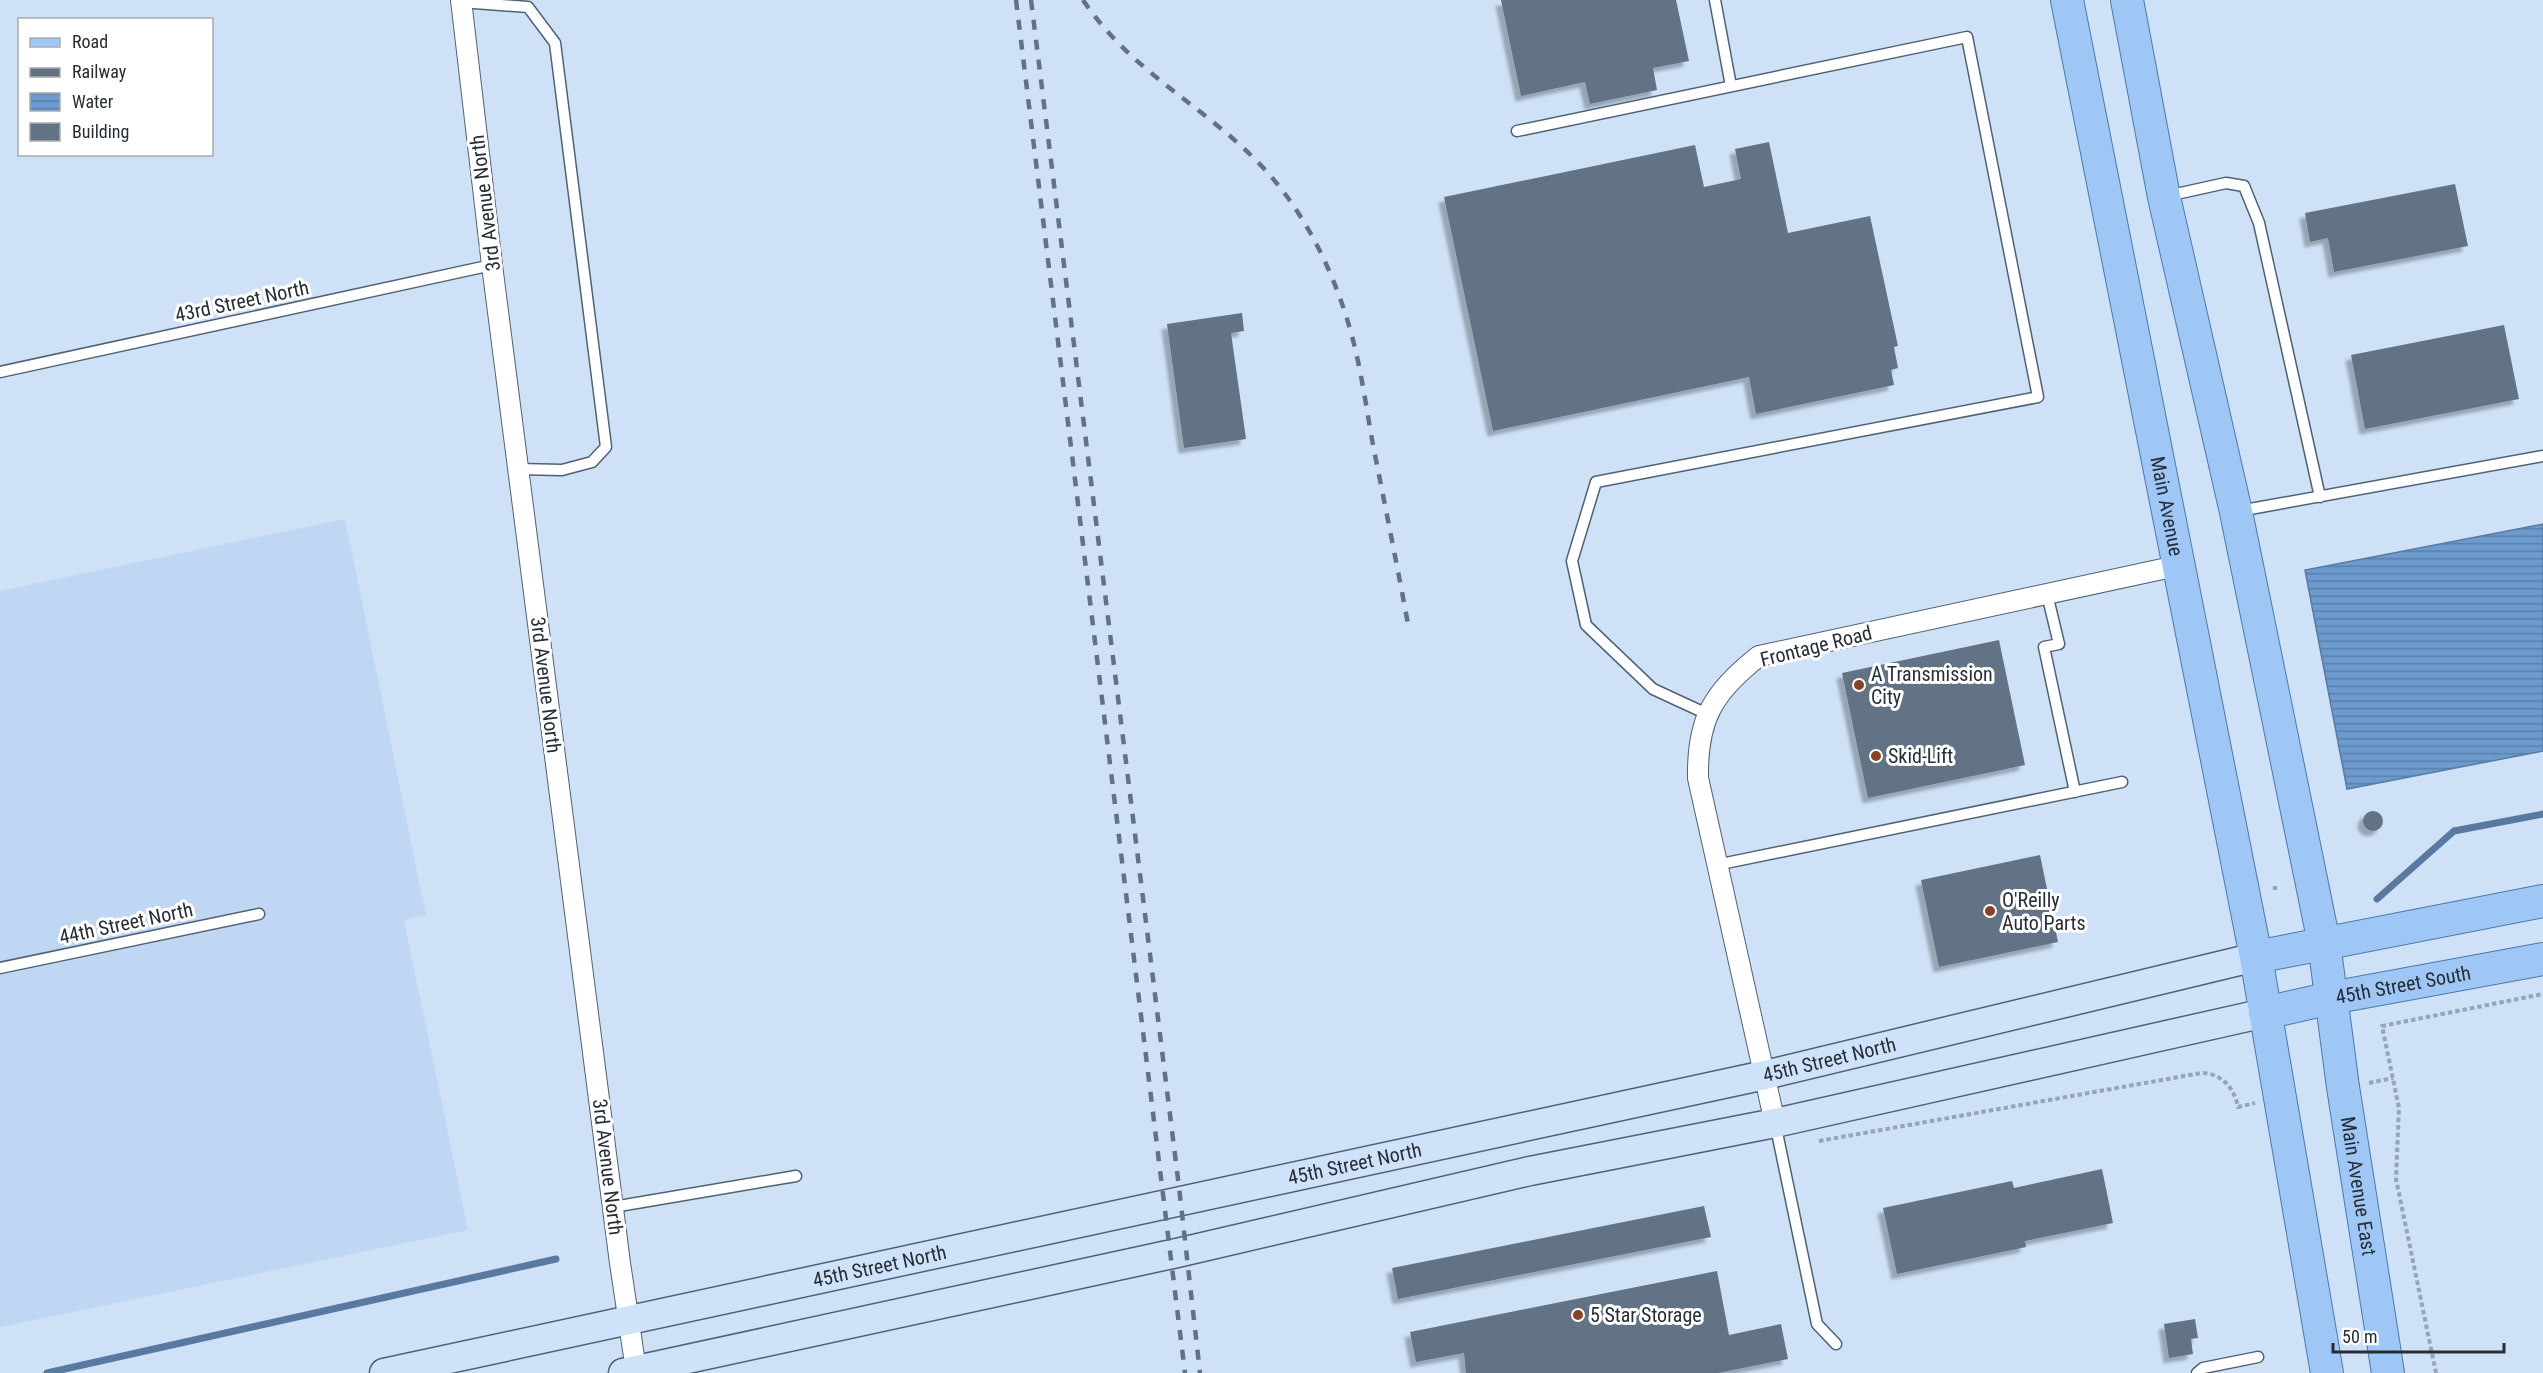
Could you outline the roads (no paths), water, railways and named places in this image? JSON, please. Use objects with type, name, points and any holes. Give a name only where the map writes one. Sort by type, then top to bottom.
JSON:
[{"type":"main road","name":"Main Avenue","points":[[2067,0],[2181,565],[2265,1013]]},
{"type":"main road","points":[[2127,0],[2164,197],[2236,512],[2324,943],[2331,998]]},
{"type":"main road","points":[[2324,943],[2543,900]]},
{"type":"main road","name":"45th Street North","points":[[384,1373],[1765,1076],[2256,957],[2324,943]]},
{"type":"main road","name":"45th Street South","points":[[2265,1013],[2331,998],[2543,959]]},
{"type":"main road","name":"Main Avenue East","points":[[2331,998],[2372,1283],[2388,1373]]},
{"type":"main road","points":[[629,1371],[1165,1255],[1530,1171],[1775,1122],[2265,1013],[2327,1373]]},
{"type":"street","name":"3rd Avenue North","points":[[461,1],[492,265],[629,1321],[629,1371]]},
{"type":"street","name":"Frontage Road","points":[[1775,1122],[1698,778],[1697,750],[1707,714],[1731,678],[1759,656],[2181,565]]},
{"type":"lane","points":[[1714,0],[1731,87]]},
{"type":"lane","points":[[461,1],[528,8],[555,43],[606,447],[592,462],[562,470],[518,469]]},
{"type":"lane","points":[[1517,131],[1967,37],[2038,397],[1596,482],[1572,561],[1586,625],[1653,689],[1707,714]]},
{"type":"lane","points":[[2164,197],[2226,183],[2244,186],[2259,223],[2320,496]]},
{"type":"lane","name":"43rd Street North","points":[[0,372],[492,265]]},
{"type":"lane","points":[[2236,512],[2543,456]]},
{"type":"lane","points":[[2047,594],[2059,644],[2044,647],[2075,792]]},
{"type":"lane","points":[[1716,865],[2122,782]]},
{"type":"lane","name":"44th Street North","points":[[0,968],[259,914]]},
{"type":"lane","points":[[1775,1122],[1817,1324],[1836,1344]]},
{"type":"lane","points":[[613,1207],[796,1176]]},
{"type":"lane","points":[[2197,1373],[2204,1368],[2258,1357]]},
{"type":"water","points":[[2543,524],[2543,751],[2347,789],[2305,570]]},
{"type":"waterway","points":[[2377,899],[2454,831],[2543,814]]},
{"type":"waterway","points":[[47,1373],[556,1259]]},
{"type":"railway","points":[[1016,0],[1185,1373]]},
{"type":"railway","points":[[1031,0],[1179,1187],[1200,1373]]},
{"type":"railway","points":[[1083,0],[1125,50],[1222,129],[1268,173],[1295,208],[1318,246],[1336,287],[1354,343],[1408,624]]},
{"type":"place","name":"A Transmission City","points":[[1859,685]]},
{"type":"place","name":"Skid-Lift","points":[[1876,756]]},
{"type":"place","name":"O'Reilly Auto Parts","points":[[1990,911]]},
{"type":"place","name":"5 Star Storage","points":[[1578,1315]]}]
